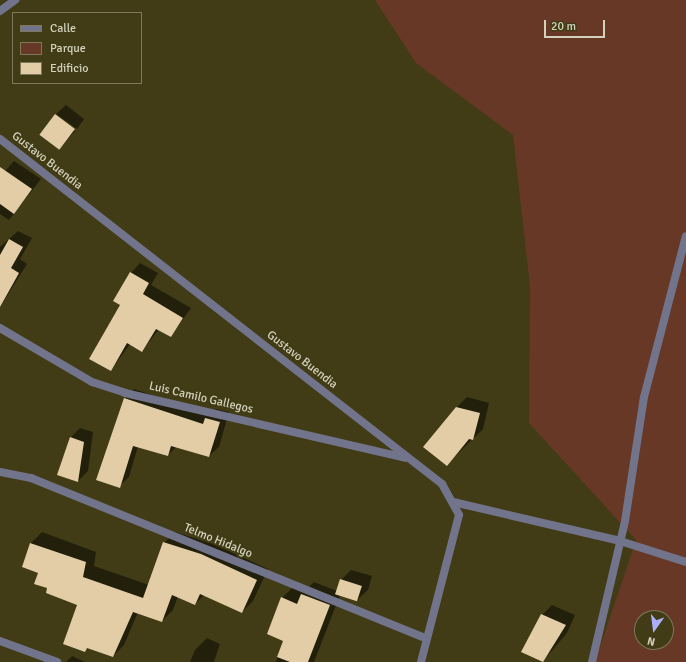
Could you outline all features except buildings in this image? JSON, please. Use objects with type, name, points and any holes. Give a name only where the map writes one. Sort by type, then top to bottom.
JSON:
[{"type":"street","points":[[0,11],[15,0]]},
{"type":"street","name":"Gustavo Buendia","points":[[0,140],[442,484],[453,502],[458,514],[421,662]]},
{"type":"street","points":[[592,662],[620,541],[644,397],[686,236]]},
{"type":"street","name":"Luis Camilo Gallegos","points":[[0,328],[92,382],[125,393],[408,459]]},
{"type":"street","name":"Telmo Hidalgo","points":[[0,472],[31,478],[426,638]]},
{"type":"street","points":[[453,502],[620,541],[686,562]]},
{"type":"street","points":[[0,641],[57,662]]},
{"type":"green space","points":[[375,0],[686,0],[686,662],[595,662],[636,540],[529,423],[530,286],[513,135],[416,63]]}]
